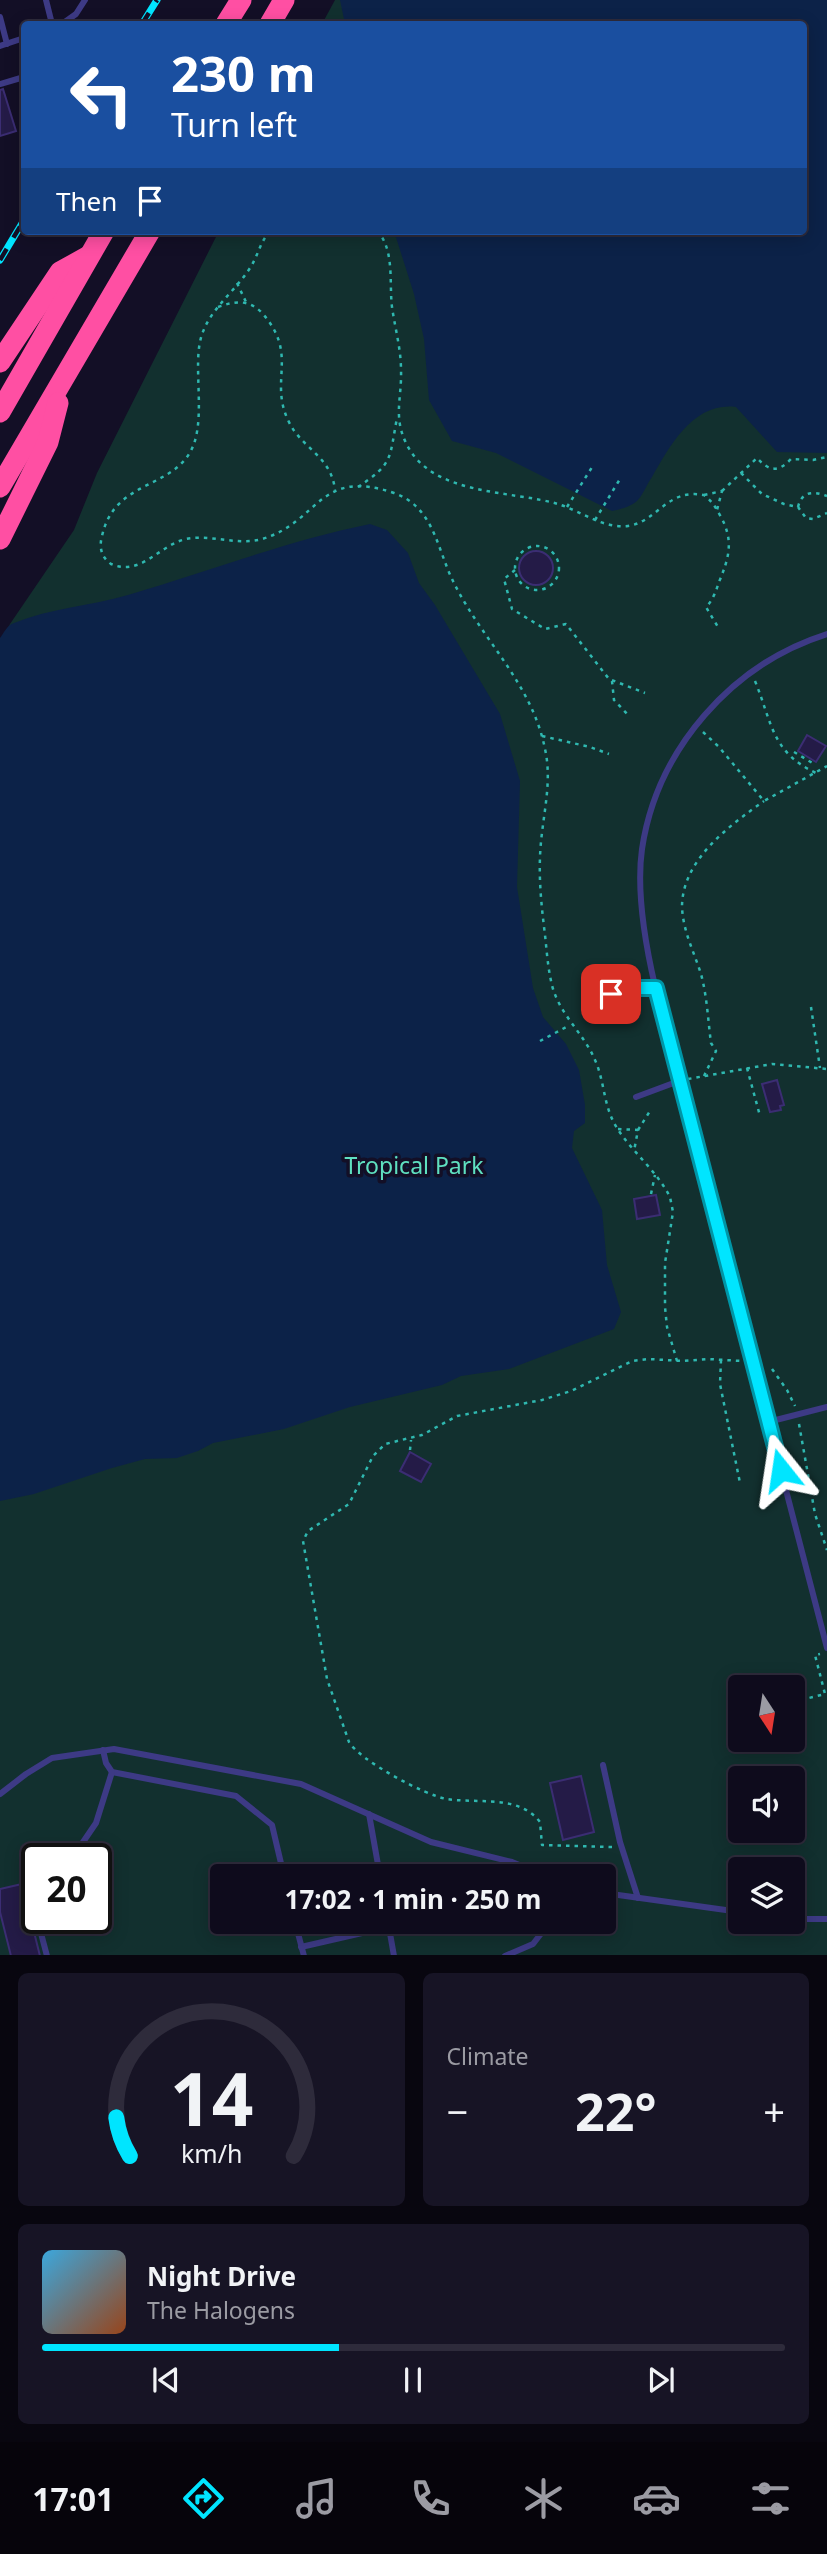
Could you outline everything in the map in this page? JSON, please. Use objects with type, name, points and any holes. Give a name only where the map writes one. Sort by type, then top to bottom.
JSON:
[{"type":"highway","points":[[228,21],[241,0]]},
{"type":"highway","points":[[272,21],[284,0]]},
{"type":"highway","points":[[0,412],[102,235]]},
{"type":"highway","points":[[0,487],[148,235]]},
{"type":"highway","points":[[0,362],[60,272],[89,256]]},
{"type":"highway","points":[[0,539],[48,442],[62,384]]},
{"type":"lane","points":[[46,0],[51,21]]},
{"type":"lane","points":[[66,21],[76,14],[85,0]]},
{"type":"lane","points":[[0,17],[3,45],[21,39]]},
{"type":"lane","points":[[0,84],[21,78]]},
{"type":"lane","points":[[827,634],[773,659],[731,688],[696,725],[669,771],[649,818],[641,859],[646,938],[655,986],[827,1648]]},
{"type":"lane","points":[[598,997],[655,986]]},
{"type":"lane","points":[[636,1097],[679,1081]]},
{"type":"lane","points":[[768,1422],[827,1407]]},
{"type":"lane","points":[[0,1794],[52,1758],[114,1749],[301,1783],[431,1842],[517,1864]]},
{"type":"lane","points":[[103,1751],[106,1763],[113,1772],[236,1796],[272,1825],[281,1864]]},
{"type":"lane","points":[[603,1765],[622,1849],[638,1898]]},
{"type":"lane","points":[[82,1843],[96,1823],[113,1772]]},
{"type":"lane","points":[[369,1814],[378,1864]]},
{"type":"lane","points":[[616,1895],[728,1910]]},
{"type":"lane","points":[[805,1919],[827,1919]]},
{"type":"lane","points":[[41,1934],[47,1955]]},
{"type":"lane","points":[[298,1934],[303,1955]]},
{"type":"lane","points":[[301,1947],[350,1934]]},
{"type":"lane","points":[[390,1934],[394,1955]]},
{"type":"lane","points":[[505,1955],[533,1944],[541,1934]]},
{"type":"path","points":[[267,235],[249,270],[216,307],[199,344],[197,421],[192,450],[178,466],[134,491],[118,505],[100,543],[104,559],[116,567],[129,567],[141,564],[187,539],[262,539],[285,528],[335,490],[358,487],[397,494],[412,503],[425,516],[454,583],[517,680],[542,736],[548,784],[541,849],[540,895],[551,981],[559,1003],[596,1061],[608,1110],[618,1129],[668,1192],[673,1208],[665,1263],[665,1314],[677,1361]]},
{"type":"path","points":[[358,487],[377,475],[388,461],[401,393],[401,362],[392,306],[388,256],[380,235]]},
{"type":"path","points":[[237,283],[246,302],[262,314],[279,337],[282,353],[282,397],[286,416],[294,431],[328,467],[335,490]]},
{"type":"path","points":[[216,307],[246,302]]},
{"type":"path","points":[[397,418],[410,451],[435,473],[485,491],[567,507],[615,526],[631,526],[676,498],[722,491],[757,458],[766,467],[774,470],[785,466],[791,459],[813,460],[827,457]]},
{"type":"path","points":[[567,507],[594,464]]},
{"type":"path","points":[[741,473],[767,497],[798,508],[802,515],[810,519],[827,513]]},
{"type":"path","points":[[595,520],[620,479]]},
{"type":"path","points":[[717,510],[722,491]]},
{"type":"path","points":[[798,508],[803,496],[808,493],[827,496]]},
{"type":"path","points":[[704,495],[726,526],[731,544],[712,600],[706,607],[718,626]]},
{"type":"path","points":[[541,544],[556,553],[560,571],[551,586],[534,591],[518,582],[515,570],[514,563],[524,548],[541,544]]},
{"type":"path","points":[[515,570],[504,579],[512,609],[545,629],[566,624],[612,681],[645,693]]},
{"type":"path","points":[[612,681],[611,694],[630,717]]},
{"type":"path","points":[[755,681],[774,736],[790,758],[816,773]]},
{"type":"path","points":[[701,731],[719,747],[764,801]]},
{"type":"path","points":[[542,736],[609,754]]},
{"type":"path","points":[[794,752],[814,763],[810,771]]},
{"type":"path","points":[[803,767],[808,760]]},
{"type":"path","points":[[705,1076],[716,1051],[711,1043],[701,976],[691,951],[682,909],[688,876],[701,857],[730,827],[764,801],[827,766]]},
{"type":"path","points":[[811,1007],[820,1068]]},
{"type":"path","points":[[540,1041],[571,1024]]},
{"type":"path","points":[[679,1081],[781,1064],[827,1069]]},
{"type":"path","points":[[747,1068],[760,1116]]},
{"type":"path","points":[[634,1151],[638,1130],[650,1111]]},
{"type":"path","points":[[618,1129],[638,1130]]},
{"type":"path","points":[[651,1194],[655,1175]]},
{"type":"path","points":[[721,1360],[720,1384],[740,1483]]},
{"type":"path","points":[[622,1849],[601,1845],[542,1845],[540,1822],[521,1808],[501,1802],[435,1797],[381,1768],[352,1746],[327,1679],[303,1541],[308,1531],[349,1504],[370,1462],[380,1448],[391,1442],[410,1439],[457,1416],[542,1400],[571,1391],[632,1361],[743,1360]]},
{"type":"path","points":[[772,1369],[795,1406]]},
{"type":"path","points":[[799,1423],[815,1514],[827,1550]]},
{"type":"path","points":[[410,1439],[410,1450]]},
{"type":"path","points":[[805,1699],[825,1694],[815,1656],[820,1654]]},
{"type":"green space","name":"Tropical Park","points":[[335,0],[827,0],[827,1955],[0,1955],[0,643],[74,530],[97,473],[217,235],[807,235],[807,21],[324,21]]},
{"type":"water","points":[[340,0],[827,0],[827,453],[777,452],[736,407],[721,407],[707,411],[685,428],[637,501],[612,511],[496,453],[452,441],[429,400],[424,339],[414,294],[395,235],[807,235],[807,21],[344,21]]},
{"type":"water","points":[[370,524],[387,530],[408,553],[419,583],[500,714],[520,781],[517,887],[533,988],[543,1017],[566,1044],[579,1070],[585,1123],[574,1131],[572,1148],[602,1210],[607,1265],[621,1312],[614,1329],[509,1369],[461,1376],[442,1385],[350,1407],[284,1429],[213,1443],[177,1458],[145,1459],[34,1494],[0,1501],[0,638],[9,625],[28,618],[128,595],[278,548]]},
{"type":"building","points":[[3,89],[16,131],[0,136],[0,90]]},
{"type":"building","points":[[536,551],[548,556],[553,568],[548,580],[536,585],[524,580],[519,568],[524,556]]},
{"type":"building","points":[[807,735],[826,746],[816,762],[798,751]]},
{"type":"building","points":[[777,1080],[784,1105],[780,1106],[781,1110],[770,1112],[762,1084]]},
{"type":"building","points":[[656,1195],[660,1215],[637,1219],[634,1199]]},
{"type":"building","points":[[410,1452],[431,1464],[421,1482],[400,1471]]},
{"type":"building","points":[[581,1776],[594,1832],[563,1840],[550,1783]]},
{"type":"building","points":[[21,1884],[21,1934],[34,1934],[40,1955],[11,1955],[0,1912],[0,1889]]},
{"type":"railway","points":[[144,21],[157,0]]},
{"type":"railway","points":[[0,260],[21,225]]},
{"type":"route","points":[[611,994],[639,988],[656,988],[696,1151],[781,1470]]}]
